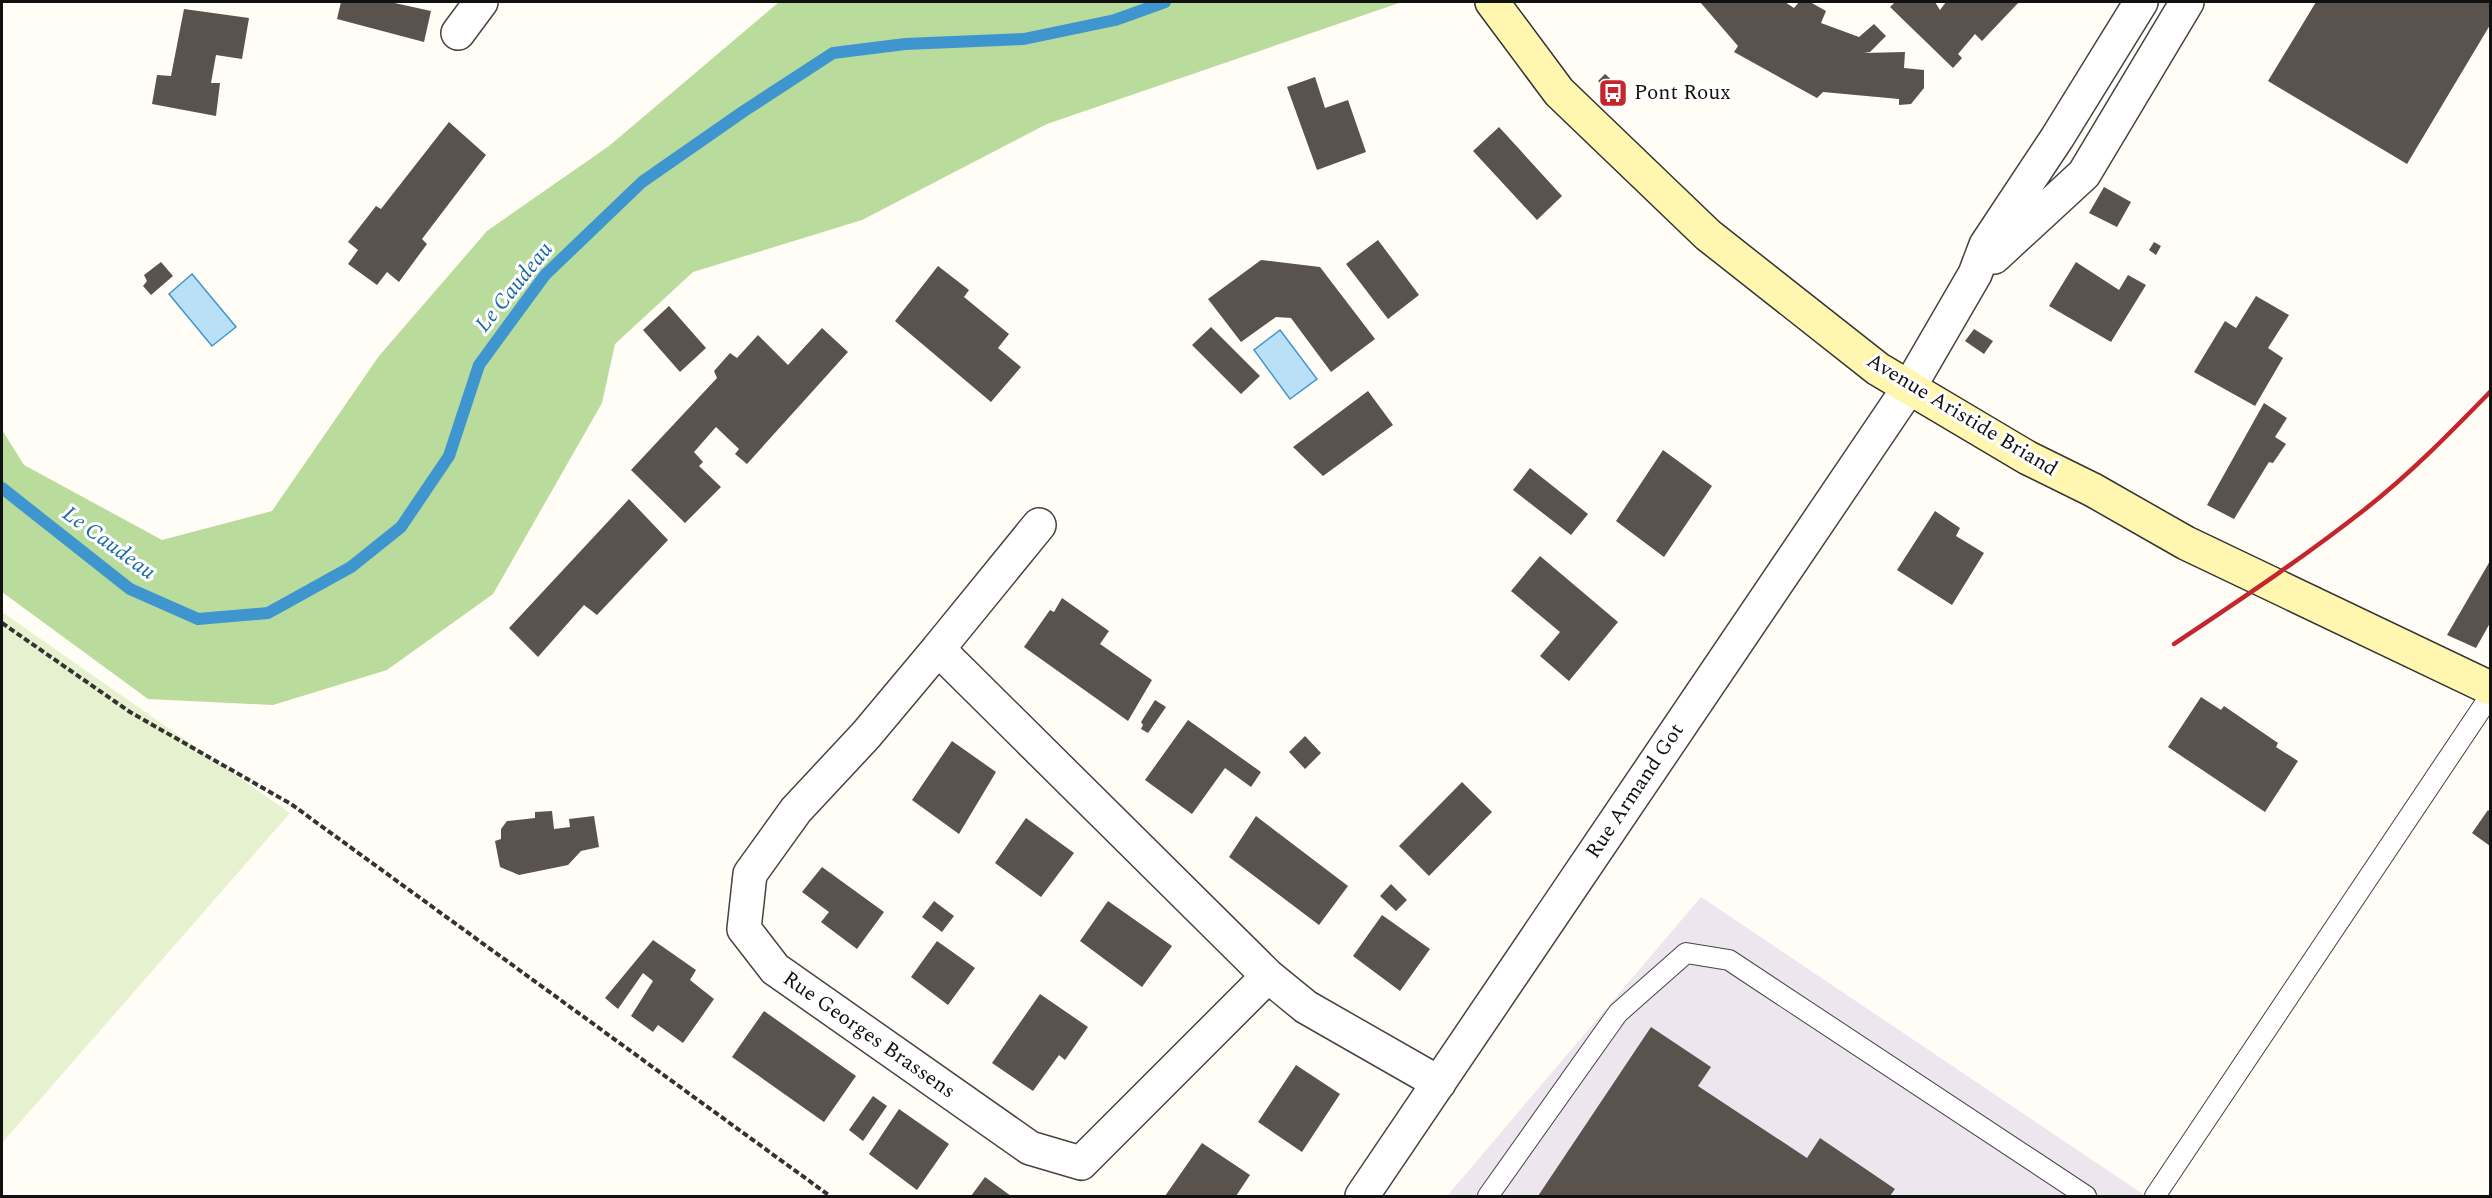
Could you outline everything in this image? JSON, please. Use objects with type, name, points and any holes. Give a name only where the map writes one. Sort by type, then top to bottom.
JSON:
[{"type":"main road","name":"Avenue Aristide Briand","points":[[1492,2],[1559,92],[1708,235],[1878,369],[2028,458],[2093,490],[2186,543],[2490,688]]},
{"type":"street","points":[[458,33],[481,2]]},
{"type":"street","points":[[1975,274],[1986,245],[2058,138],[2141,2]]},
{"type":"street","points":[[1975,274],[2084,174],[2187,2]]},
{"type":"street","name":"Rue Armand Got","points":[[1362,1197],[1910,386],[1975,274]]},
{"type":"street","name":"Rue Georges Brassens","points":[[1039,525],[866,735],[796,810],[750,874],[744,930],[775,969],[1030,1148],[1081,1163],[1269,976]]},
{"type":"street","points":[[938,649],[1269,976],[1306,1007],[1439,1083]]},
{"type":"lane","points":[[2155,1197],[2490,696]]},
{"type":"lane","points":[[1488,1197],[1618,1013],[1686,953],[1729,960],[2086,1197]]},
{"type":"path","points":[[2,623],[130,712],[291,804],[830,1197]]},
{"type":"shaded area","points":[[1701,897],[2146,1196],[1447,1196]]},
{"type":"green space","points":[[779,2],[1402,2],[1047,124],[862,220],[693,272],[615,344],[602,403],[493,594],[387,670],[273,705],[148,699],[2,592],[2,430],[24,465],[162,540],[272,511],[379,356],[487,231],[609,146]]},
{"type":"green space","points":[[2,612],[290,813],[2,1143]]},
{"type":"water","points":[[192,274],[236,327],[212,346],[169,294]]},
{"type":"water","points":[[1280,330],[1317,379],[1290,399],[1254,350]]},
{"type":"building","points":[[341,2],[390,2],[431,11],[424,42],[337,19]]},
{"type":"building","points":[[1700,2],[1785,2],[1794,8],[1799,2],[1810,2],[1826,11],[1821,23],[1859,37],[1874,24],[1886,36],[1870,52],[1864,53],[1905,52],[1904,68],[1924,70],[1924,88],[1911,104],[1899,105],[1899,99],[1823,92],[1817,98],[1734,52],[1738,46]]},
{"type":"building","points":[[1895,2],[1935,2],[1940,10],[1946,2],[2019,2],[1982,41],[1975,34],[1958,54],[1962,58],[1953,68],[1890,7]]},
{"type":"building","points":[[2316,2],[2490,2],[2490,25],[2407,164],[2268,81]]},
{"type":"building","points":[[184,9],[249,18],[242,59],[216,55],[211,83],[220,83],[216,116],[152,104],[157,75],[171,76]]},
{"type":"building","points":[[1605,74],[1621,88],[1614,96],[1598,81]]},
{"type":"building","points":[[1315,77],[1325,108],[1348,100],[1366,152],[1317,170],[1287,87]]},
{"type":"building","points":[[449,122],[486,155],[422,239],[427,244],[399,282],[387,272],[377,285],[348,264],[358,250],[348,242],[376,206],[381,209]]},
{"type":"building","points":[[1499,127],[1562,196],[1537,220],[1473,151]]},
{"type":"building","points":[[2104,187],[2131,202],[2117,227],[2089,213]]},
{"type":"building","points":[[1378,240],[1419,295],[1388,319],[1346,264]]},
{"type":"building","points":[[2154,242],[2161,246],[2156,255],[2149,250]]},
{"type":"building","points":[[1261,260],[1320,267],[1375,339],[1331,372],[1291,318],[1276,317],[1241,342],[1208,299]]},
{"type":"building","points":[[161,262],[173,276],[151,295],[143,286],[147,281],[144,275]]},
{"type":"building","points":[[2076,262],[2119,290],[2128,275],[2146,285],[2111,342],[2049,306]]},
{"type":"building","points":[[938,266],[969,290],[964,297],[1009,334],[998,348],[1021,367],[991,402],[895,321]]},
{"type":"building","points":[[2256,296],[2289,315],[2268,348],[2283,358],[2255,406],[2194,372],[2225,321],[2236,328]]},
{"type":"building","points":[[669,306],[706,348],[680,372],[643,330]]},
{"type":"building","points":[[1211,327],[1260,376],[1241,394],[1192,345]]},
{"type":"building","points":[[822,328],[848,352],[747,464],[735,454],[739,449],[716,427],[694,452],[703,462],[699,466],[721,487],[685,523],[631,470],[717,378],[714,371],[730,353],[737,358],[758,335],[788,365]]},
{"type":"building","points":[[1974,329],[1993,341],[1984,354],[1965,341]]},
{"type":"building","points":[[1368,391],[1393,425],[1323,476],[1293,447]]},
{"type":"building","points":[[2264,403],[2287,418],[2275,437],[2286,444],[2273,463],[2269,462],[2234,519],[2207,505]]},
{"type":"building","points":[[1663,450],[1712,486],[1664,557],[1616,521]]},
{"type":"building","points":[[1530,468],[1588,514],[1571,535],[1513,490]]},
{"type":"building","points":[[629,499],[668,540],[597,615],[584,605],[538,657],[509,628]]},
{"type":"building","points":[[1935,511],[1960,528],[1956,536],[1984,553],[1952,605],[1897,570]]},
{"type":"building","points":[[1540,556],[1618,622],[1569,681],[1540,656],[1560,632],[1511,591]]},
{"type":"building","points":[[2490,561],[2490,623],[2476,648],[2447,635]]},
{"type":"building","points":[[1062,598],[1109,631],[1100,644],[1152,680],[1128,721],[1024,647],[1050,610],[1054,612]]},
{"type":"building","points":[[2201,697],[2221,710],[2224,706],[2278,743],[2276,747],[2298,761],[2265,812],[2168,747]]},
{"type":"building","points":[[1155,700],[1166,707],[1148,733],[1141,729],[1143,725],[1141,722]]},
{"type":"building","points":[[1188,720],[1261,772],[1251,787],[1225,768],[1192,814],[1145,780]]},
{"type":"building","points":[[1305,736],[1321,753],[1305,769],[1289,752]]},
{"type":"building","points":[[952,741],[996,772],[959,834],[912,800]]},
{"type":"building","points":[[1462,782],[1492,812],[1429,876],[1399,846]]},
{"type":"building","points":[[2488,810],[2490,812],[2490,846],[2472,833]]},
{"type":"building","points":[[552,811],[554,829],[570,827],[569,819],[594,816],[599,847],[581,851],[568,865],[519,875],[500,867],[495,841],[501,839],[501,829],[507,821],[535,818],[535,812]]},
{"type":"building","points":[[1256,816],[1348,886],[1319,925],[1229,857]]},
{"type":"building","points":[[1026,818],[1074,853],[1041,897],[995,863]]},
{"type":"building","points":[[822,867],[884,912],[857,949],[821,922],[829,912],[802,892]]},
{"type":"building","points":[[1391,884],[1407,900],[1396,911],[1380,896]]},
{"type":"building","points":[[934,901],[954,916],[942,932],[922,917]]},
{"type":"building","points":[[1108,901],[1172,946],[1142,987],[1080,941]]},
{"type":"building","points":[[1382,915],[1430,949],[1400,991],[1353,956]]},
{"type":"building","points":[[653,940],[696,970],[690,980],[714,999],[683,1043],[658,1025],[653,1032],[631,1016],[653,981],[643,973],[618,1009],[605,998]]},
{"type":"building","points":[[937,941],[975,968],[948,1005],[911,977]]},
{"type":"building","points":[[1040,994],[1088,1027],[1065,1060],[1059,1055],[1033,1091],[992,1063]]},
{"type":"building","points":[[764,1011],[856,1076],[824,1122],[732,1057]]},
{"type":"building","points":[[1651,1027],[1711,1067],[1698,1086],[1807,1158],[1820,1138],[1895,1189],[1890,1196],[1538,1196]]},
{"type":"building","points":[[1296,1065],[1340,1094],[1302,1152],[1258,1122]]},
{"type":"building","points":[[873,1096],[887,1106],[863,1141],[849,1130]]},
{"type":"building","points":[[899,1109],[949,1144],[917,1190],[869,1154]]},
{"type":"building","points":[[1202,1143],[1250,1175],[1236,1196],[1165,1196]]},
{"type":"building","points":[[985,1177],[1011,1196],[971,1196]]},
{"type":"waterway","name":"Le Caudeau","points":[[2,488],[130,589],[198,619],[268,613],[351,567],[401,527],[449,456],[479,365],[545,275],[642,182],[744,111],[833,53],[905,44],[1024,39],[1115,20],[1165,2]]},
{"type":"railway","points":[[2174,644],[2294,562],[2364,510],[2414,468],[2490,392]]},
{"type":"place","name":"Pont Roux","points":[[1613,93]]}]
